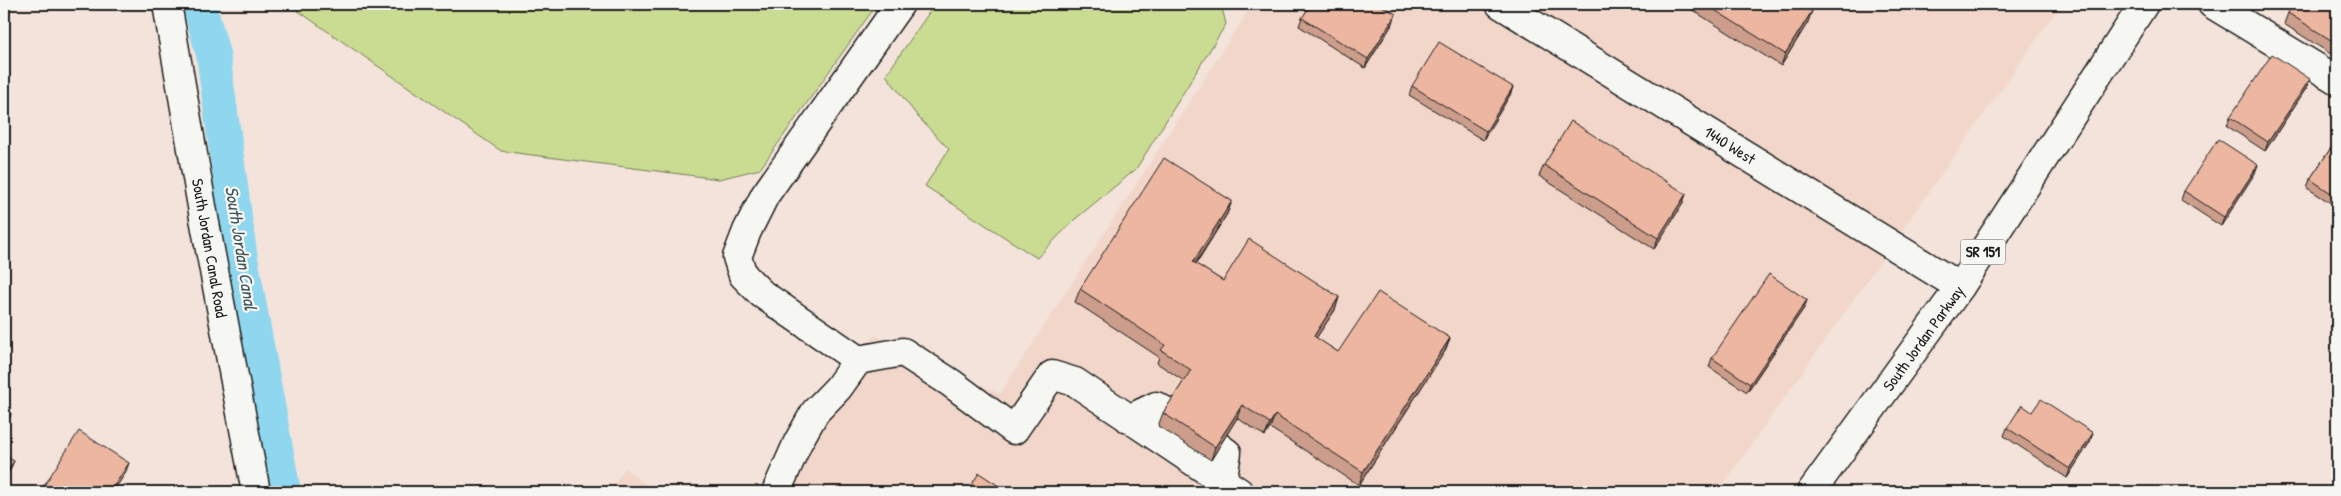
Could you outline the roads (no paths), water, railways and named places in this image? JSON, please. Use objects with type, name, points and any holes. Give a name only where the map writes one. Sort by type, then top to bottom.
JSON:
[{"type":"main road","name":"South Jordan Canal Road","points":[[167,4],[204,218],[256,492]]},
{"type":"main road","points":[[858,360],[762,294],[743,275],[737,257],[747,231],[765,195],[900,4]]},
{"type":"main road","name":"1440 West","points":[[1500,4],[1960,287]]},
{"type":"main road","name":"South Jordan Parkway","points":[[1811,492],[1960,287],[2144,4]]},
{"type":"main road","points":[[2212,4],[2337,80]]},
{"type":"main road","points":[[776,492],[794,450],[816,412],[838,388],[858,360],[903,352],[951,383],[1014,430],[1052,375],[1075,382],[1230,486]]},
{"type":"main road","points":[[1129,419],[1156,406],[1167,412]]},
{"type":"main road","points":[[1219,447],[1228,453],[1230,486]]},
{"type":"waterway","name":"South Jordan Canal","points":[[199,4],[213,54],[240,253],[284,492]]}]
